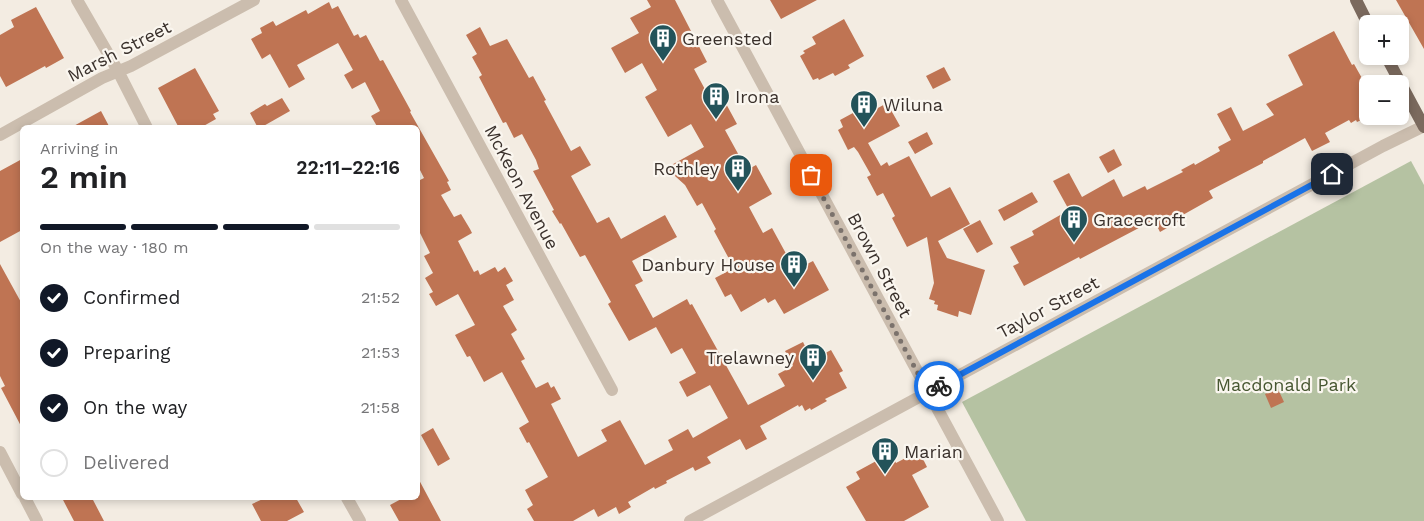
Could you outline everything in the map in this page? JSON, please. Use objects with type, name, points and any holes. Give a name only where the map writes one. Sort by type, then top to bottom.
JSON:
[{"type":"main road","points":[[1356,0],[1364,15]]},
{"type":"main road","points":[[1391,65],[1424,126]]},
{"type":"street","points":[[77,0],[118,71],[145,125]]},
{"type":"street","name":"Marsh Street","points":[[0,135],[102,78],[131,66],[254,0]]},
{"type":"street","name":"McKeon Avenue","points":[[401,0],[612,390]]},
{"type":"street","name":"Brown Street","points":[[717,0],[998,521]]},
{"type":"street","name":"Taylor Street","points":[[690,521],[1383,146],[1424,126]]},
{"type":"street","points":[[0,452],[20,490]]},
{"type":"street","points":[[26,500],[37,521]]},
{"type":"street","points":[[348,500],[360,521]]},
{"type":"green space","name":"Macdonald Park","points":[[1411,161],[1424,185],[1424,521],[1026,521],[962,402]]},
{"type":"building","points":[[647,0],[675,0],[707,62],[694,69],[714,106],[724,100],[737,124],[725,130],[747,170],[756,165],[772,194],[749,207],[763,233],[772,228],[795,270],[813,261],[829,290],[784,314],[775,299],[768,303],[765,298],[741,312],[731,294],[725,297],[715,278],[734,268],[714,231],[716,229],[702,203],[697,206],[685,185],[666,168],[704,147],[691,124],[668,137],[645,97],[657,90],[642,63],[625,73],[611,48],[639,33],[630,18],[651,7]]},
{"type":"building","points":[[770,0],[817,0],[781,19]]},
{"type":"building","points":[[1396,0],[1424,0],[1424,49],[1409,23],[1409,15],[1405,15]]},
{"type":"building","points":[[329,2],[332,9],[338,6],[354,36],[358,34],[360,38],[366,35],[380,61],[383,60],[417,125],[376,125],[371,116],[380,111],[365,82],[352,89],[344,75],[353,70],[338,43],[297,65],[305,79],[289,88],[270,54],[262,59],[251,39],[262,33],[260,28],[273,21],[276,26],[306,10],[308,14]]},
{"type":"building","points":[[36,7],[64,58],[6,87],[0,76],[0,35],[14,27],[11,20]]},
{"type":"building","points":[[844,19],[864,56],[848,65],[850,68],[835,76],[833,73],[819,80],[818,78],[813,80],[800,56],[805,53],[803,51],[816,44],[812,37]]},
{"type":"building","points":[[480,27],[490,46],[507,39],[529,78],[533,76],[571,151],[580,146],[591,165],[571,176],[597,223],[609,217],[621,239],[665,215],[677,237],[632,261],[643,281],[635,285],[653,318],[687,299],[690,305],[692,304],[748,405],[785,386],[778,374],[793,366],[785,351],[803,342],[812,360],[831,350],[843,371],[839,373],[847,388],[825,399],[827,401],[811,410],[810,408],[805,411],[802,405],[799,407],[798,405],[760,426],[767,439],[746,450],[740,439],[707,457],[711,463],[695,471],[693,467],[666,481],[667,483],[655,489],[654,487],[628,502],[631,507],[619,514],[616,507],[598,517],[594,509],[573,521],[534,521],[527,509],[533,505],[525,490],[548,477],[519,428],[529,422],[502,372],[484,382],[470,356],[467,357],[455,335],[475,325],[458,294],[436,306],[429,294],[433,292],[425,278],[433,273],[424,256],[430,253],[420,233],[420,180],[424,178],[420,170],[420,130],[449,181],[447,182],[451,190],[441,195],[454,217],[461,214],[472,233],[458,241],[474,272],[478,270],[480,275],[495,267],[498,272],[505,267],[513,281],[506,285],[514,300],[503,306],[517,330],[511,334],[525,359],[521,361],[536,388],[548,382],[551,388],[554,386],[561,399],[551,404],[578,457],[607,441],[601,430],[620,420],[645,465],[673,450],[668,440],[688,429],[693,438],[728,418],[710,385],[687,397],[679,382],[696,373],[682,348],[671,354],[656,327],[629,341],[608,304],[611,302],[585,255],[580,257],[552,211],[554,210],[533,171],[539,169],[536,160],[522,134],[514,138],[506,122],[503,123],[479,77],[482,75],[472,57],[477,54],[466,35]]},
{"type":"building","points":[[1334,31],[1352,65],[1354,64],[1360,75],[1359,121],[1357,122],[1356,120],[1351,123],[1349,120],[1325,133],[1330,142],[1312,151],[1305,138],[1263,161],[1263,163],[1209,191],[1213,198],[1181,216],[1183,219],[1160,232],[1154,220],[1024,286],[1013,266],[1019,263],[1010,247],[1034,235],[1032,231],[1069,210],[1053,181],[1069,173],[1082,197],[1114,179],[1123,197],[1145,186],[1147,190],[1183,172],[1181,170],[1194,163],[1195,165],[1220,151],[1218,147],[1231,140],[1217,114],[1231,107],[1243,131],[1274,115],[1266,104],[1303,85],[1288,55]]},
{"type":"building","points":[[944,67],[951,80],[933,89],[926,76]]},
{"type":"building","points":[[195,68],[219,111],[213,114],[216,119],[205,125],[177,125],[158,88]]},
{"type":"building","points":[[282,98],[290,111],[265,125],[256,125],[250,113],[265,104],[267,106]]},
{"type":"building","points":[[887,103],[900,126],[868,143],[881,166],[887,162],[889,166],[909,156],[931,197],[950,187],[970,224],[938,241],[947,258],[985,270],[971,315],[959,311],[958,317],[937,310],[938,305],[934,304],[935,301],[929,299],[934,283],[927,237],[907,247],[892,218],[895,216],[883,193],[877,196],[867,177],[871,175],[858,152],[854,147],[848,150],[838,130],[843,127],[840,120],[864,107],[867,114]]},
{"type":"building","points":[[101,111],[108,125],[75,125]]},
{"type":"building","points":[[927,132],[933,144],[915,154],[908,142]]},
{"type":"building","points":[[1114,149],[1122,165],[1108,173],[1099,157]]},
{"type":"building","points":[[20,160],[20,231],[0,242],[0,171]]},
{"type":"building","points":[[1032,192],[1038,202],[1004,221],[998,210]]},
{"type":"building","points":[[980,220],[993,244],[977,253],[963,229]]},
{"type":"building","points":[[0,264],[20,300],[20,424],[1,388],[5,386],[0,376]]},
{"type":"building","points":[[1278,389],[1284,402],[1271,408],[1265,394]]},
{"type":"building","points":[[433,428],[450,459],[438,466],[421,435]]},
{"type":"building","points":[[889,449],[896,463],[919,451],[927,467],[912,475],[929,507],[904,521],[866,521],[846,487],[860,479],[856,472],[878,460],[876,456]]},
{"type":"building","points":[[420,482],[441,521],[399,521],[390,505],[399,500],[420,500]]},
{"type":"building","points":[[63,500],[93,500],[104,521],[74,521]]},
{"type":"building","points":[[261,500],[297,500],[304,512],[287,521],[261,521],[252,504]]},
{"type":"way so far","points":[[811,175],[928,392],[939,386]]},
{"type":"place","name":"Greensted","points":[[663,62]]},
{"type":"place","name":"Irona","points":[[716,120]]},
{"type":"place","name":"Wiluna","points":[[864,128]]},
{"type":"place","name":"Rothley","points":[[738,192]]},
{"type":"place","name":"Gracecroft","points":[[1074,243]]},
{"type":"place","name":"Danbury House","points":[[794,288]]},
{"type":"place","name":"Trelawney","points":[[813,381]]},
{"type":"place","name":"Marian","points":[[885,475]]},
{"type":"route","points":[[939,386],[1332,174]]}]
